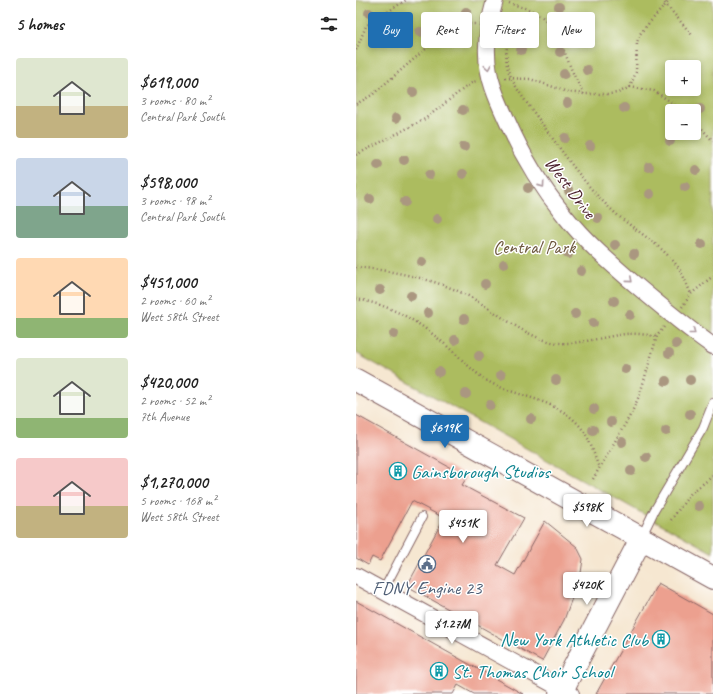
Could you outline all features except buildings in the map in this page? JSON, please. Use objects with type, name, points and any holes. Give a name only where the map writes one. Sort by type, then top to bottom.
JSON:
[{"type":"main road","points":[[356,380],[713,578]]},
{"type":"main road","points":[[564,692],[641,539]]},
{"type":"street","name":"West Drive","points":[[495,10],[486,54],[488,67],[495,93],[515,139],[536,177],[565,216],[614,266],[713,346]]},
{"type":"street","points":[[356,576],[564,692]]},
{"type":"lane","points":[[641,539],[654,511],[703,428],[713,403]]},
{"type":"lane","points":[[383,591],[422,517]]},
{"type":"path","points":[[356,50],[366,26],[406,0]]},
{"type":"path","points":[[662,0],[693,36]]},
{"type":"path","points":[[630,87],[636,72],[637,42],[640,34],[670,0]]},
{"type":"path","points":[[356,104],[372,95],[436,41],[495,10],[528,9],[540,16],[552,27],[561,43],[574,76],[584,94]]},
{"type":"path","points":[[507,48],[507,65],[512,78],[566,157],[613,211],[636,231],[652,241],[671,259],[682,274],[691,294]]},
{"type":"path","points":[[502,78],[530,79],[568,92],[584,94],[618,93],[630,87],[654,91],[674,104]]},
{"type":"path","points":[[356,155],[425,119],[473,82],[477,81]]},
{"type":"path","points":[[701,128],[713,141]]},
{"type":"path","points":[[356,267],[417,277],[452,288],[485,305],[531,334],[549,342],[567,343],[628,334],[657,336]]},
{"type":"path","points":[[593,479],[631,414],[640,394],[657,336],[691,294],[713,276]]},
{"type":"path","points":[[356,298],[388,307],[416,322],[449,347],[478,375],[490,382],[516,393],[544,402],[566,413],[577,422],[589,441],[599,468]]},
{"type":"path","points":[[671,520],[691,493],[713,476]]},
{"type":"green space","name":"Central Park","points":[[356,0],[713,0],[713,553],[356,353]]},
{"type":"place","name":"Gainsborough Studios","points":[[398,471]]},
{"type":"place","name":"FDNY Engine 23","points":[[427,564]]},
{"type":"place","name":"New York Athletic Club","points":[[661,639]]},
{"type":"place","name":"St. Thomas Choir School","points":[[439,671]]}]
